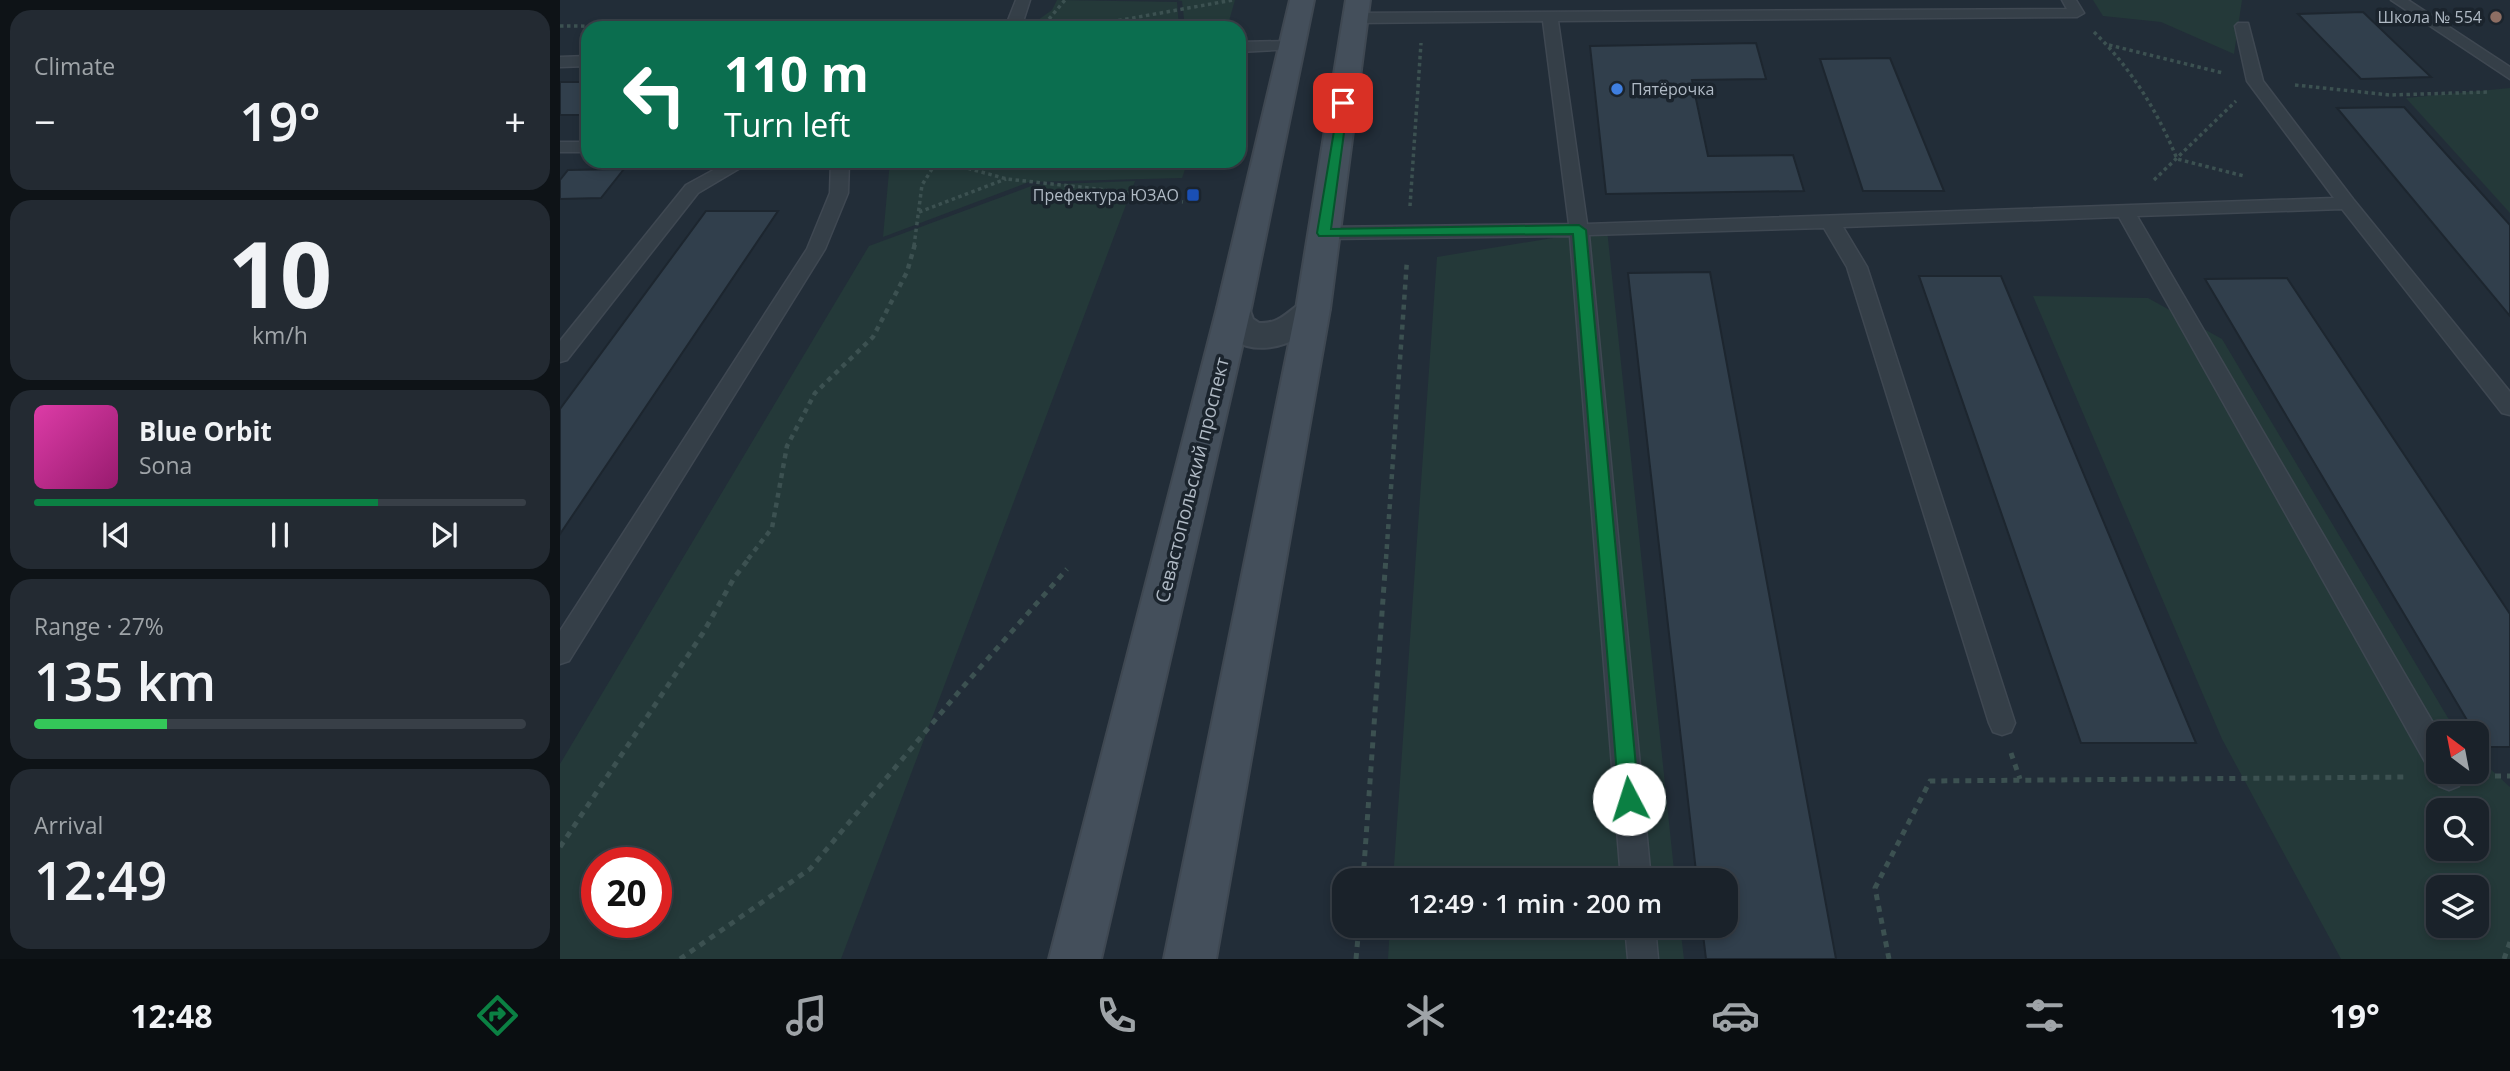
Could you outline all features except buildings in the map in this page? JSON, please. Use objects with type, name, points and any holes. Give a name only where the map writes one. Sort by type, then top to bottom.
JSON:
[{"type":"main road","name":"Севастопольский проспект","points":[[1075,959],[1234,308],[1302,0]]},
{"type":"main road","points":[[1190,959],[1313,309],[1357,9]]},
{"type":"street","points":[[1234,308],[1234,318],[1240,328],[1251,334],[1266,336],[1297,328],[1313,309]]},
{"type":"lane","points":[[1016,21],[1023,0]]},
{"type":"lane","points":[[1981,0],[1988,15]]},
{"type":"lane","points":[[2398,0],[2510,74]]},
{"type":"lane","points":[[1357,9],[1423,18],[1550,18],[1988,15],[2073,6]]},
{"type":"lane","points":[[1550,18],[1579,230],[1635,868]]},
{"type":"lane","points":[[2244,26],[2255,81],[2347,203],[2510,407]]},
{"type":"lane","points":[[1246,47],[1291,46]]},
{"type":"lane","points":[[560,62],[581,61]]},
{"type":"lane","points":[[560,147],[581,147]]},
{"type":"lane","points":[[560,355],[692,189],[730,168]]},
{"type":"lane","points":[[560,653],[816,249],[839,193],[840,168]]},
{"type":"lane","points":[[1324,233],[1579,230],[2347,203]]},
{"type":"lane","points":[[2124,210],[2426,738]]},
{"type":"lane","points":[[1829,220],[1857,267],[2002,723]]},
{"type":"lane","points":[[1641,938],[1643,959]]},
{"type":"path","points":[[1116,21],[1233,0]]},
{"type":"path","points":[[2073,6],[2084,23],[2108,45],[2168,132],[2177,159]]},
{"type":"path","points":[[1364,868],[1423,18]]},
{"type":"path","points":[[560,26],[581,26]]},
{"type":"path","points":[[2108,45],[2255,81],[2390,95],[2497,92]]},
{"type":"path","points":[[2124,210],[2255,81]]},
{"type":"path","points":[[560,847],[703,634],[734,578],[772,528],[787,446],[815,393],[873,337],[907,272],[916,240],[922,185],[934,168]]},
{"type":"path","points":[[965,168],[1007,179],[1116,191],[1183,202]]},
{"type":"path","points":[[919,212],[1007,179]]},
{"type":"path","points":[[680,959],[810,869],[962,688],[1067,569]]},
{"type":"path","points":[[1889,959],[1875,888],[1930,780],[2426,769]]},
{"type":"path","points":[[2489,774],[2510,776]]},
{"type":"path","points":[[1356,959],[1358,938]]},
{"type":"path","points":[[2504,959],[2510,942]]},
{"type":"green space","points":[[1057,0],[1177,2],[1179,21],[1037,21],[1052,10]]},
{"type":"green space","points":[[1177,0],[1235,0],[1229,21],[1184,21],[1182,1]]},
{"type":"green space","points":[[2093,0],[2242,0],[2234,54],[2161,22],[2103,16]]},
{"type":"green space","points":[[2510,88],[2510,213],[2406,98]]},
{"type":"green space","points":[[889,168],[1186,168],[1182,178],[1029,182],[883,237]]},
{"type":"green space","points":[[1135,181],[841,959],[560,959],[560,764],[869,246],[1034,185]]},
{"type":"green space","points":[[1607,229],[1674,868],[1394,868],[1437,257]]},
{"type":"green space","points":[[2033,296],[2148,298],[2222,339],[2450,721],[2426,721],[2426,784],[2489,784],[2489,768],[2510,787],[2510,959],[2341,959],[2222,739]]},
{"type":"green space","points":[[1389,938],[1681,938],[1684,959],[1388,959]]},
{"type":"place","name":"Школа № 554","points":[[2496,17]]},
{"type":"place","name":"Пятёрочка","points":[[1617,89]]},
{"type":"place","name":"Префектура ЮЗАО","points":[[1193,195]]},
{"type":"route","points":[[1343,103],[1324,233],[1579,230],[1629,799]]}]
